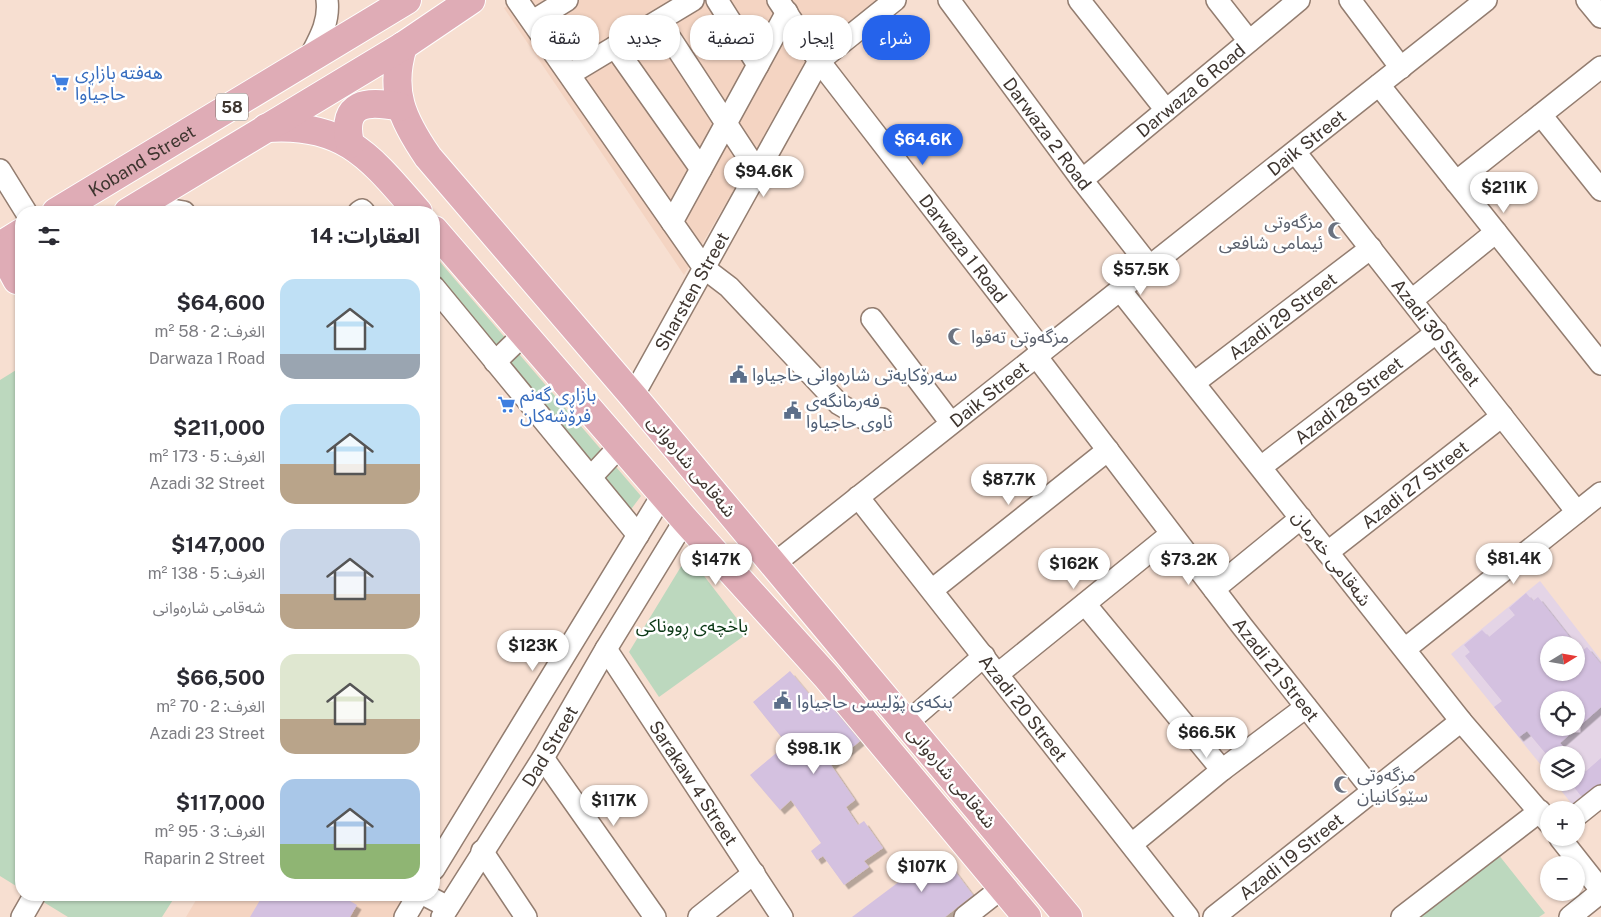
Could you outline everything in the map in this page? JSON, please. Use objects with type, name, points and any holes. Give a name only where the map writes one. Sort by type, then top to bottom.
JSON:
[{"type":"main road","name":"Koband Street","points":[[66,206],[407,0]]},
{"type":"main road","name":"Koband Street","points":[[139,206],[403,46],[471,0]]},
{"type":"main road","name":"شەقامی شارەوانی","points":[[403,46],[396,76],[400,107],[412,132],[428,157],[634,396],[849,657],[1068,917]]},
{"type":"main road","points":[[350,144],[348,124],[354,110],[375,102],[400,107]]},
{"type":"main road","points":[[266,128],[310,130],[350,144],[376,164],[413,206]]},
{"type":"main road","points":[[13,283],[0,248],[15,237]]},
{"type":"main road","name":"شەقامی شارەوانی","points":[[440,237],[685,520],[826,676],[1027,917]]},
{"type":"main road","points":[[826,676],[838,676],[844,673],[849,665],[849,657]]},
{"type":"street","points":[[308,61],[325,27],[328,12],[327,0]]},
{"type":"street","points":[[517,0],[531,17]]},
{"type":"street","points":[[543,15],[567,0]]},
{"type":"street","points":[[669,15],[693,0]]},
{"type":"street","points":[[717,0],[758,65]]},
{"type":"street","name":"Sharsten Street","points":[[634,396],[819,61],[895,0]]},
{"type":"street","name":"Darwaza 2 Road","points":[[949,0],[1082,180],[1150,267]]},
{"type":"street","points":[[1079,0],[1166,110]]},
{"type":"street","points":[[1217,0],[1249,41]]},
{"type":"street","name":"Darwaza 6 Road","points":[[1082,180],[1299,0]]},
{"type":"street","points":[[1350,0],[1401,68]]},
{"type":"street","name":"Daik Street","points":[[774,564],[1486,0]]},
{"type":"street","points":[[1587,0],[1601,17]]},
{"type":"street","points":[[672,222],[758,65],[782,6]]},
{"type":"street","name":"Darwaza 1 Road","points":[[782,6],[819,61],[1040,353]]},
{"type":"street","points":[[570,74],[609,50]]},
{"type":"street","points":[[680,54],[758,172]]},
{"type":"street","points":[[560,60],[704,268],[729,287],[839,404],[863,418],[882,419]]},
{"type":"street","points":[[625,60],[701,169]]},
{"type":"street","points":[[1456,182],[1601,67]]},
{"type":"street","points":[[1379,85],[1496,232],[1597,353]]},
{"type":"street","points":[[1541,115],[1601,190]]},
{"type":"street","name":"Azadi 30 Street","points":[[1295,152],[1577,512]]},
{"type":"street","points":[[0,170],[22,206]]},
{"type":"street","points":[[1412,300],[1496,232]]},
{"type":"street","name":"Azadi 29 Street","points":[[1194,383],[1370,248]]},
{"type":"street","name":"شەقامی خەرمان","points":[[1120,290],[1462,721],[1540,812]]},
{"type":"street","points":[[440,294],[638,535]]},
{"type":"street","points":[[872,320],[951,424]]},
{"type":"street","name":"Azadi 28 Street","points":[[1260,467],[1437,332]]},
{"type":"street","points":[[495,362],[524,334]]},
{"type":"street","name":"Azadi 21 Street","points":[[1040,353],[1108,450],[1171,534],[1373,791]]},
{"type":"street","name":"Azadi 27 Street","points":[[1328,552],[1502,416]]},
{"type":"street","points":[[591,477],[621,445]]},
{"type":"street","points":[[932,590],[1108,450]]},
{"type":"street","points":[[1405,650],[1601,492]]},
{"type":"street","name":"Dad Street","points":[[440,859],[663,494]]},
{"type":"street","name":"Azadi 20 Street","points":[[858,497],[1188,917]]},
{"type":"street","points":[[1214,589],[1301,518]]},
{"type":"street","name":"Dad Street","points":[[445,912],[482,851],[543,758],[606,649],[685,520]]},
{"type":"street","points":[[998,674],[1171,534]]},
{"type":"street","points":[[1085,604],[1222,770]]},
{"type":"street","name":"Sarakaw 4 Street","points":[[606,649],[782,917]]},
{"type":"street","points":[[907,724],[984,656]]},
{"type":"street","points":[[1132,844],[1222,770],[1306,707]]},
{"type":"street","name":"Azadi 19 Street","points":[[1214,917],[1462,721]]},
{"type":"street","points":[[543,758],[655,917]]},
{"type":"street","points":[[1585,809],[1601,796]]},
{"type":"street","points":[[1402,917],[1540,820]]},
{"type":"street","points":[[1566,846],[1601,891],[1570,917]]},
{"type":"street","points":[[482,851],[526,917]]},
{"type":"street","points":[[699,917],[754,873]]},
{"type":"street","points":[[965,917],[1002,888]]},
{"type":"street","points":[[22,917],[31,901]]},
{"type":"street","points":[[405,917],[414,901]]},
{"type":"street","points":[[432,901],[445,912]]},
{"type":"shaded area","points":[[516,0],[878,0],[852,23],[852,15],[783,15],[783,60],[810,60],[684,275],[539,60],[599,60],[599,15],[531,15],[531,48],[504,8]]},
{"type":"shaded area","points":[[1540,581],[1582,636],[1540,636],[1540,681],[1585,681],[1585,639],[1601,660],[1601,795],[1585,808],[1585,801],[1569,801],[1561,791],[1585,791],[1585,746],[1540,746],[1540,764],[1451,654]]},
{"type":"shaded area","points":[[195,901],[405,901],[394,917],[186,917]]},
{"type":"green space","points":[[440,262],[641,496],[626,516],[440,296]]},
{"type":"green space","points":[[15,371],[15,885],[0,876],[0,380]]},
{"type":"green space","name":"باخچەی ڕووناکی","points":[[688,555],[748,633],[659,697],[629,652]]},
{"type":"green space","points":[[1498,854],[1545,913],[1539,917],[1419,917]]},
{"type":"green space","points":[[42,901],[172,901],[162,917],[68,917]]},
{"type":"building","points":[[1526,593],[1533,601],[1538,597],[1569,636],[1540,636],[1540,681],[1585,681],[1585,649],[1587,647],[1601,664],[1601,707],[1585,721],[1585,691],[1540,691],[1540,736],[1568,736],[1560,743],[1562,746],[1540,747],[1527,731],[1519,737],[1494,707],[1502,701],[1465,656],[1470,652],[1464,645],[1482,630],[1489,637],[1515,615],[1509,608]]},
{"type":"building","points":[[790,671],[824,712],[831,706],[860,741],[831,765],[855,800],[846,807],[858,825],[864,821],[883,848],[864,861],[869,867],[844,885],[823,856],[817,860],[811,851],[821,843],[791,800],[780,810],[750,775],[787,744],[753,702]]},
{"type":"building","points":[[1601,758],[1601,783],[1581,796],[1577,791],[1585,791],[1585,772]]},
{"type":"building","points":[[940,851],[973,895],[945,917],[852,917]]},
{"type":"building","points":[[259,901],[350,901],[357,905],[350,917],[250,917]]},
{"type":"place","name":"هەفتە بازاڕی حاجیاوا","points":[[61,82]]},
{"type":"place","name":"مزگەوتی ئیمامی شافعی","points":[[1337,231]]},
{"type":"place","name":"مزگەوتی تەقوا","points":[[957,336]]},
{"type":"place","name":"سەرۆکایەتی شارەوانی حاجیاوا","points":[[738,374]]},
{"type":"place","name":"بازاڕی گەنم فرۆشەکان","points":[[506,404]]},
{"type":"place","name":"فەرمانگەی ئاوی حاجیاوا","points":[[792,410]]},
{"type":"place","name":"بنکەی پۆلیسی حاجیاوا","points":[[783,701]]},
{"type":"place","name":"مزگەوتی سێوکانیان","points":[[1343,784]]}]
